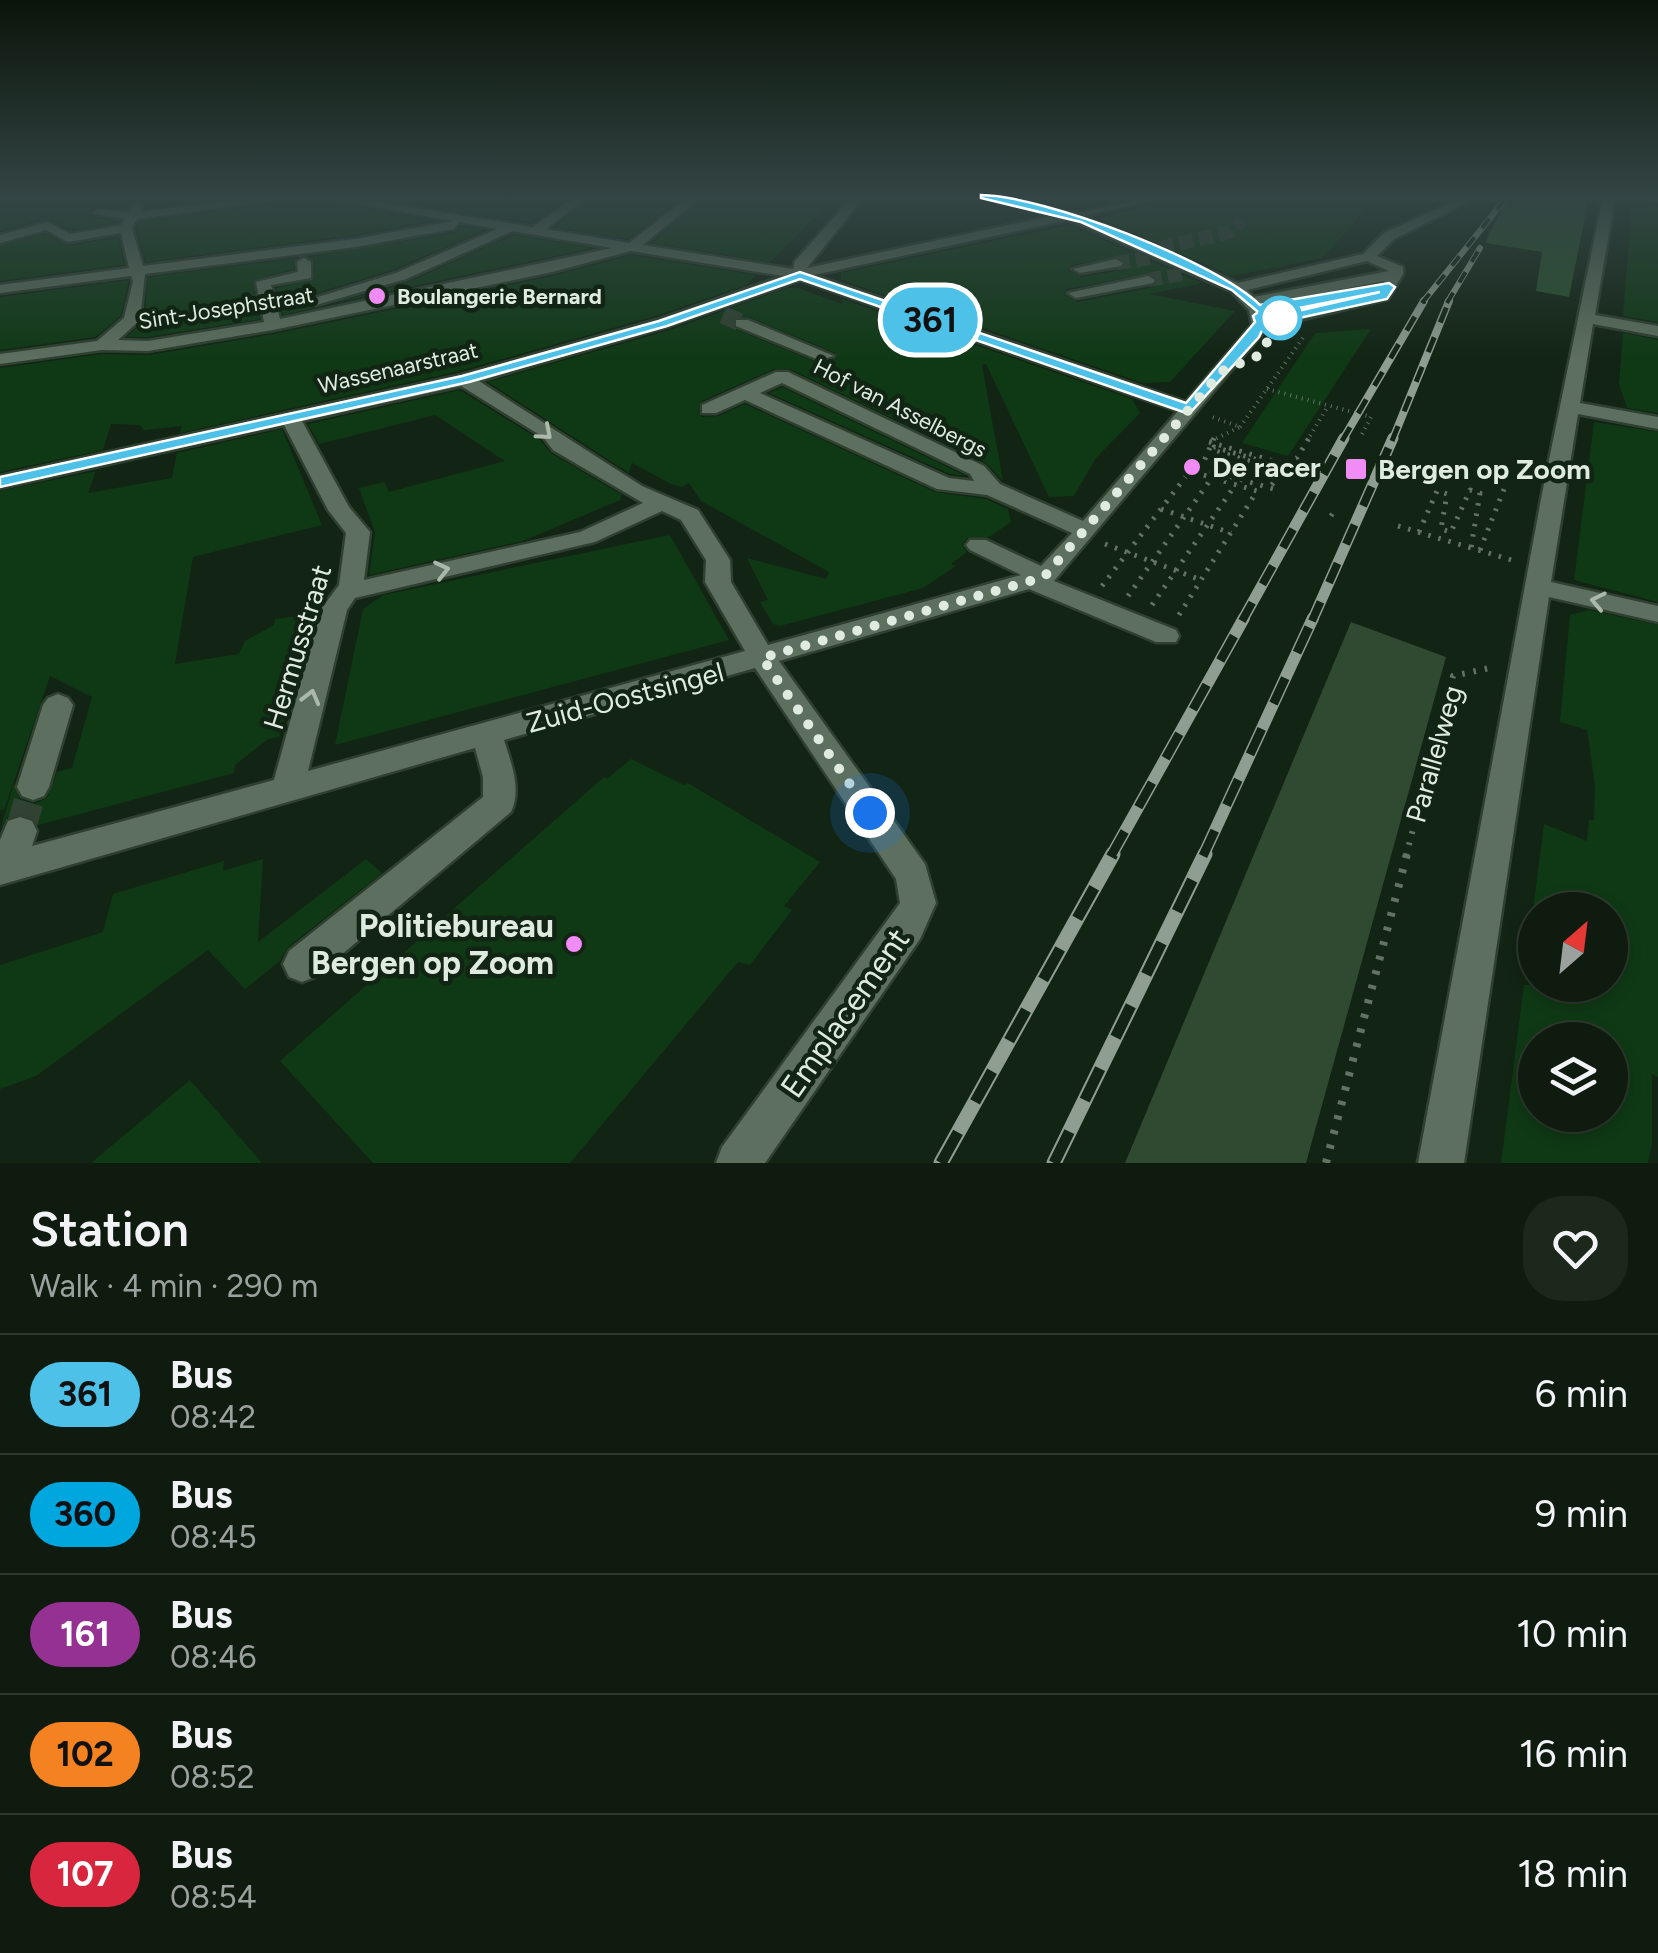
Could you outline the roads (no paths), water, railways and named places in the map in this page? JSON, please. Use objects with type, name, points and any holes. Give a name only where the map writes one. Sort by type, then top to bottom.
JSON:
[{"type":"street","points":[[102,345],[132,320],[140,270],[138,251]]},
{"type":"street","points":[[0,288],[324,251]]},
{"type":"street","points":[[303,255],[306,275],[263,282],[270,317],[367,288],[455,251]]},
{"type":"street","name":"Sint-Josephstraat","points":[[0,360],[102,345],[148,346],[270,317],[615,251]]},
{"type":"street","points":[[654,251],[800,275],[1189,409]]},
{"type":"street","points":[[800,275],[800,264],[811,251]]},
{"type":"street","name":"Wassenaarstraat","points":[[0,482],[140,447],[464,380],[715,312],[800,275],[909,251]]},
{"type":"street","points":[[1152,251],[1190,273],[1236,288],[1368,258],[1396,267],[1374,311],[1306,326],[1258,315],[1236,288]]},
{"type":"street","points":[[1368,258],[1374,251]]},
{"type":"street","points":[[1441,1163],[1527,574],[1570,408],[1599,251]]},
{"type":"street","points":[[1080,269],[1116,263]]},
{"type":"street","points":[[1076,293],[1148,280]]},
{"type":"street","points":[[1038,579],[1085,534],[1222,371],[1258,315],[1389,286]]},
{"type":"street","points":[[1586,318],[1658,331]]},
{"type":"street","name":"Hof van Asselbergs","points":[[709,408],[825,356],[742,323]]},
{"type":"street","name":"Hof van Asselbergs","points":[[782,376],[976,470],[992,490]]},
{"type":"street","name":"Emplacement","points":[[464,380],[550,433],[560,446],[690,516],[718,560],[718,582],[762,658],[913,875],[918,903],[907,927],[738,1163]]},
{"type":"street","name":"Hof van Asselbergs","points":[[745,393],[945,484],[992,490],[1085,534]]},
{"type":"street","points":[[1570,408],[1658,423]]},
{"type":"street","name":"Hermusstraat","points":[[286,791],[334,609],[351,586],[358,532],[338,510],[290,418]]},
{"type":"street","points":[[347,592],[587,537],[661,502]]},
{"type":"street","points":[[978,545],[1088,604],[1166,636]]},
{"type":"street","points":[[1527,574],[1658,614]]},
{"type":"street","name":"Zuid-Oostsingel","points":[[4,869],[1038,579]]},
{"type":"street","points":[[33,787],[58,705]]},
{"type":"street","points":[[302,964],[499,803],[499,777],[486,735]]},
{"type":"street","points":[[4,869],[20,830]]},
{"type":"tunnel","points":[[1116,263],[1150,258]]},
{"type":"tunnel","points":[[1148,280],[1182,274]]},
{"type":"tunnel","points":[[723,315],[742,323]]},
{"type":"tunnel","points":[[20,831],[33,787]]},
{"type":"railway","points":[[1422,303],[1463,251]]},
{"type":"railway","points":[[1447,303],[1478,251]]},
{"type":"railway","points":[[1342,441],[1424,301]]},
{"type":"railway","points":[[1392,441],[1449,301]]},
{"type":"railway","points":[[1242,621],[1344,438]]},
{"type":"railway","points":[[1312,621],[1393,438]]},
{"type":"railway","points":[[1111,856],[1244,618]]},
{"type":"railway","points":[[1203,856],[1313,618]]},
{"type":"railway","points":[[941,1163],[1113,854]]},
{"type":"railway","points":[[1054,1163],[1205,854]]},
{"type":"place","name":"Boulangerie Bernard","points":[[377,296]]},
{"type":"place","name":"De racer","points":[[1192,467]]},
{"type":"place","name":"Bergen op Zoom","points":[[1356,469]]},
{"type":"place","name":"Politiebureau Bergen op Zoom","points":[[574,944]]}]
